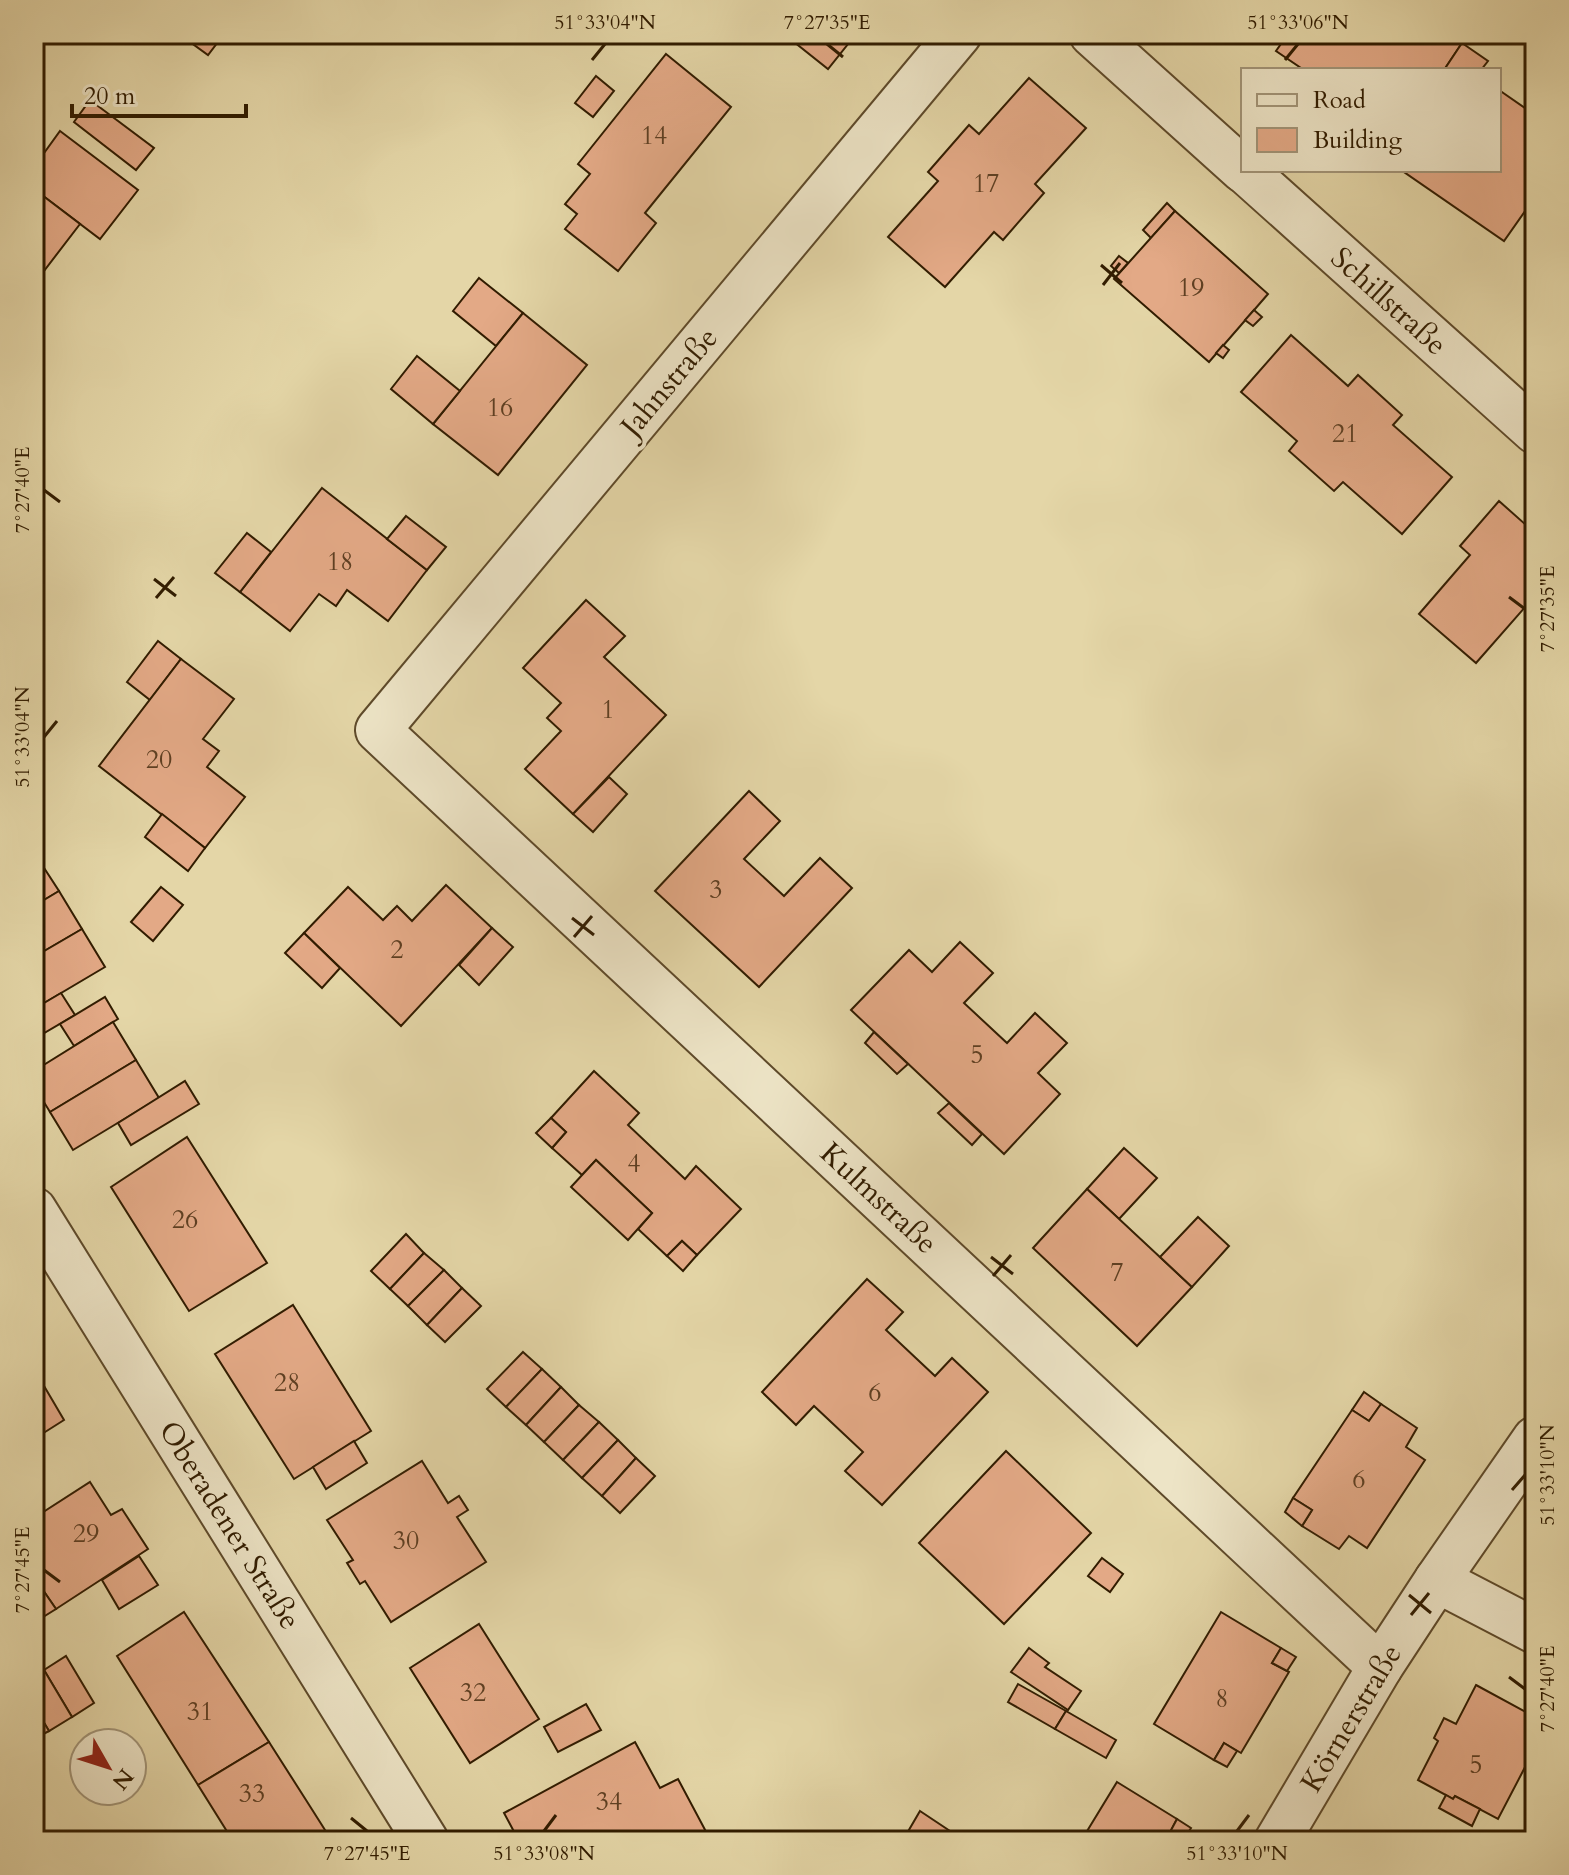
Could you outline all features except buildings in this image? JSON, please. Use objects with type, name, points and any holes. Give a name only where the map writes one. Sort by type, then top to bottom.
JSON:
[{"type":"street","name":"Jahnstraße","points":[[378,730],[959,34]]},
{"type":"street","name":"Schillstraße","points":[[1092,34],[1241,168]]},
{"type":"street","name":"Schillstraße","points":[[1245,172],[1535,431]]},
{"type":"street","name":"Kulmstraße","points":[[378,730],[1380,1667]]},
{"type":"street","name":"Oberadener Straße","points":[[34,1210],[426,1841]]},
{"type":"street","name":"Körnerstraße","points":[[1277,1841],[1380,1667],[1535,1439]]},
{"type":"street","points":[[1437,1580],[1535,1631]]}]
